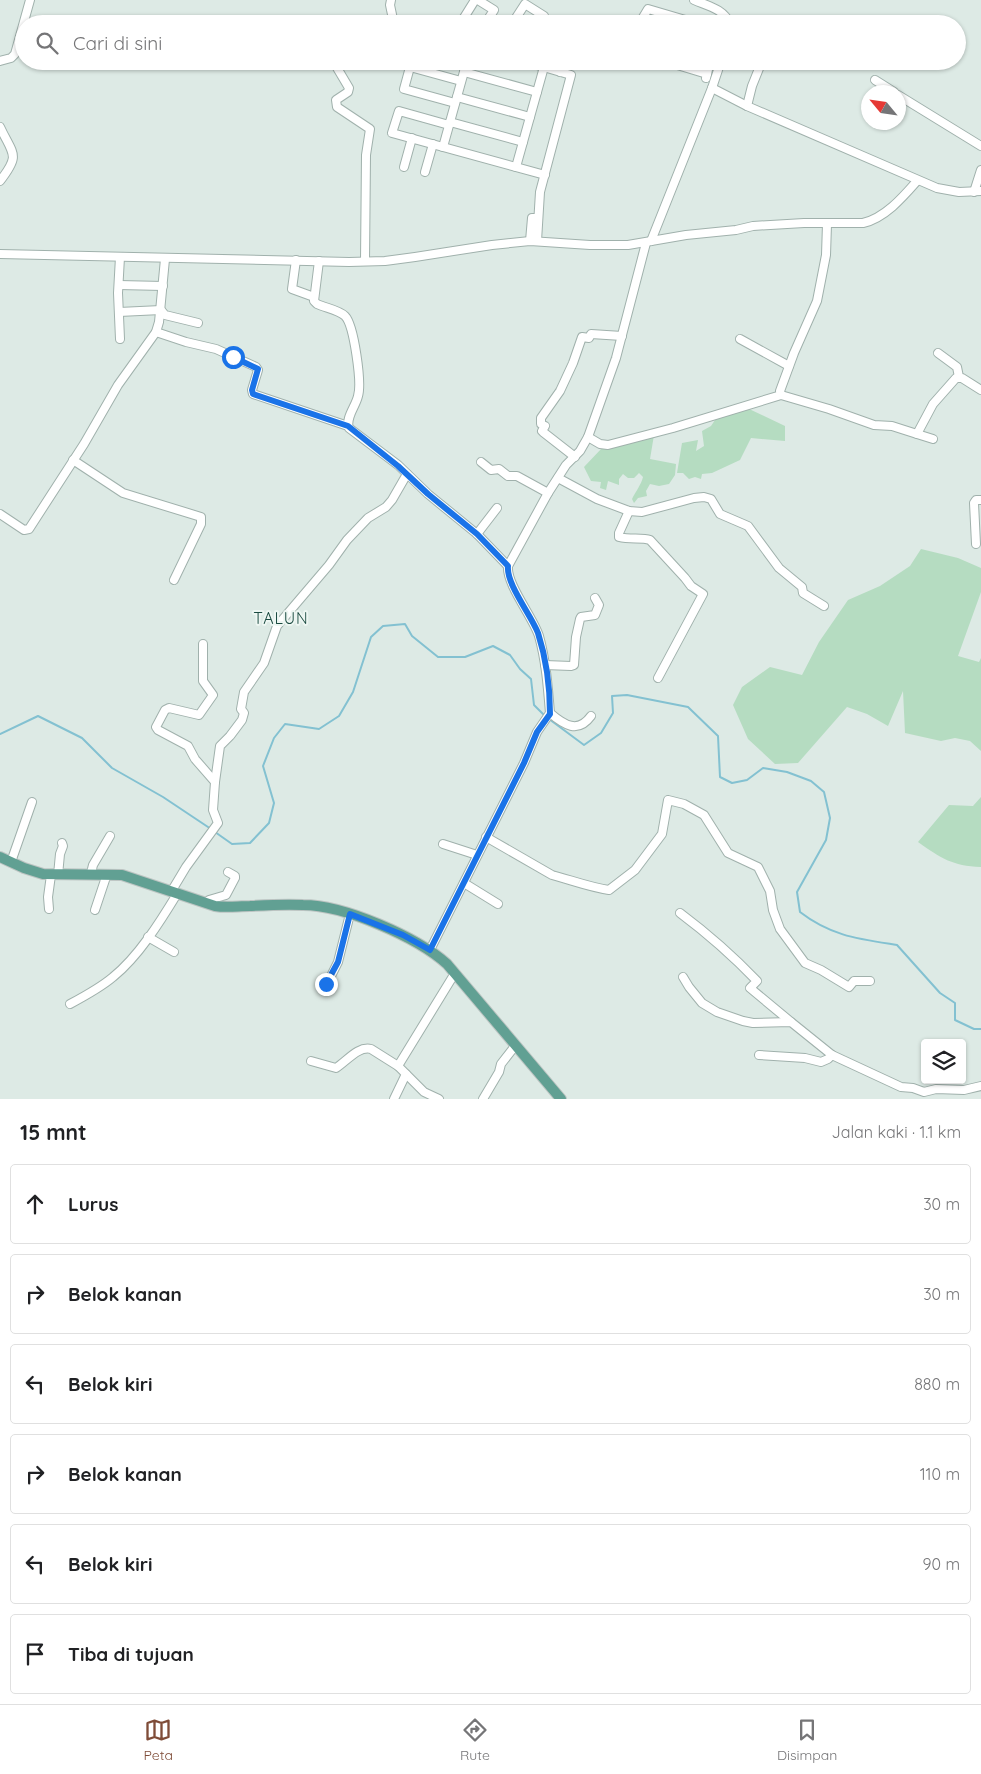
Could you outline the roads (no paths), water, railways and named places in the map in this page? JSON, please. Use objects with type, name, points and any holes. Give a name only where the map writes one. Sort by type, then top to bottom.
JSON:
[{"type":"main road","points":[[0,857],[33,872],[54,875],[107,874],[127,876],[206,903],[227,907],[322,906],[350,914],[403,935],[430,950],[447,964],[561,1099]]},
{"type":"street","points":[[26,15],[30,0]]},
{"type":"street","points":[[391,0],[392,15]]},
{"type":"street","points":[[466,15],[477,0],[494,10],[491,15]]},
{"type":"street","points":[[694,0],[719,10],[726,15]]},
{"type":"street","points":[[518,15],[525,4],[542,15]]},
{"type":"street","points":[[644,15],[648,9],[668,15]]},
{"type":"street","points":[[338,70],[349,88],[348,92],[336,104],[338,109],[370,129],[366,158],[366,261]]},
{"type":"street","points":[[409,70],[404,89],[530,117]]},
{"type":"street","points":[[421,70],[462,81]]},
{"type":"street","points":[[516,167],[537,92],[540,70]]},
{"type":"street","points":[[533,241],[532,218],[538,218],[540,192],[571,75],[555,70]]},
{"type":"street","points":[[689,70],[706,76],[708,70]]},
{"type":"street","points":[[430,950],[524,763],[537,732],[549,714],[545,665],[537,631],[512,583],[508,566],[548,493],[569,462],[580,452],[588,437],[608,381],[649,242],[718,70]]},
{"type":"street","points":[[747,106],[758,70]]},
{"type":"street","points":[[443,147],[464,72],[537,92]]},
{"type":"street","points":[[874,80],[882,85]]},
{"type":"street","points":[[712,88],[747,106],[937,188],[960,192],[978,191],[981,170]]},
{"type":"street","points":[[906,100],[981,146]]},
{"type":"street","points":[[523,142],[398,111],[392,133],[545,175]]},
{"type":"street","points":[[0,127],[14,157],[11,167],[0,181]]},
{"type":"street","points":[[404,167],[412,138]]},
{"type":"street","points":[[425,172],[433,144]]},
{"type":"street","points":[[0,254],[165,259],[215,258],[267,261],[366,261],[415,257],[492,245],[533,241],[603,245],[649,242],[753,226],[872,221],[902,198],[917,181]]},
{"type":"street","points":[[781,394],[780,391],[789,366],[817,301],[826,255],[827,224]]},
{"type":"street","points":[[120,257],[120,340]]},
{"type":"street","points":[[0,514],[28,531],[118,385],[156,332],[165,259]]},
{"type":"street","points":[[296,260],[292,289],[314,297]]},
{"type":"street","points":[[319,261],[314,301],[346,317],[351,328],[359,370],[360,388],[348,420],[348,426]]},
{"type":"street","points":[[119,285],[163,286]]},
{"type":"street","points":[[119,312],[160,310]]},
{"type":"street","points":[[160,310],[164,315],[198,323]]},
{"type":"street","points":[[156,332],[216,349],[256,367],[258,370],[252,390],[253,394],[348,426],[477,534],[508,566]]},
{"type":"street","points":[[575,457],[542,431],[545,426],[541,424],[541,418],[560,391],[573,364],[582,337],[589,338],[592,334],[622,336]]},
{"type":"street","points":[[740,339],[789,366]]},
{"type":"street","points":[[938,353],[957,367],[959,377],[981,390]]},
{"type":"street","points":[[917,434],[933,404],[959,377]]},
{"type":"street","points":[[588,437],[600,444],[608,444],[673,428],[781,394],[874,425],[892,426],[933,439]]},
{"type":"street","points":[[73,460],[123,493],[201,517],[201,524],[174,580]]},
{"type":"street","points":[[481,462],[491,470],[499,469],[509,476],[517,476],[548,493]]},
{"type":"street","points":[[70,1004],[113,978],[133,957],[148,937],[174,893],[186,867],[218,822],[212,810],[220,746],[242,720],[244,714],[241,710],[244,692],[264,663],[276,628],[329,565],[347,540],[368,518],[387,506],[407,474]]},
{"type":"street","points":[[558,478],[597,499],[629,511],[642,512],[694,498],[704,497],[711,499],[720,514],[750,528],[779,568],[803,587],[803,593],[824,606]]},
{"type":"street","points":[[976,544],[974,503],[976,500],[981,500]]},
{"type":"street","points":[[477,534],[498,508]]},
{"type":"street","points":[[629,511],[619,537],[650,540],[691,586],[703,594],[658,678]]},
{"type":"street","points":[[545,665],[574,665],[576,637],[580,619],[595,615],[599,605],[595,598]]},
{"type":"street","points":[[203,644],[202,681],[213,694],[199,715],[169,708],[165,710],[156,728],[188,746],[195,759],[215,782]]},
{"type":"street","points":[[549,714],[564,723],[578,727],[584,725],[591,716]]},
{"type":"street","points":[[486,837],[552,875],[561,876],[586,886],[609,890],[635,870],[662,834],[668,800],[684,804],[704,815],[728,853],[758,867],[770,891],[773,910],[780,929],[805,963],[850,987],[854,981],[870,982]]},
{"type":"street","points":[[11,862],[32,802]]},
{"type":"street","points":[[91,874],[93,864],[110,836]]},
{"type":"street","points":[[49,909],[48,897],[63,846],[62,843]]},
{"type":"street","points":[[443,844],[477,855]]},
{"type":"street","points":[[206,903],[209,900],[226,895],[236,878],[228,872]]},
{"type":"street","points":[[94,910],[107,874]]},
{"type":"street","points":[[464,883],[498,904]]},
{"type":"street","points":[[680,913],[731,954],[757,981],[750,988],[832,1055],[901,1087],[913,1088],[924,1092],[936,1089],[964,1090],[981,1086]]},
{"type":"street","points":[[325,988],[338,962],[350,914]]},
{"type":"street","points":[[148,937],[174,952]]},
{"type":"street","points":[[398,1066],[455,973]]},
{"type":"street","points":[[683,977],[702,1003],[717,1012],[753,1023],[791,1022]]},
{"type":"street","points":[[482,1099],[499,1072],[501,1064],[515,1046]]},
{"type":"street","points":[[310,1061],[336,1068],[361,1050],[371,1049],[398,1066],[424,1092],[439,1099]]},
{"type":"street","points":[[759,1055],[805,1058],[821,1062],[832,1055]]},
{"type":"street","points":[[394,1099],[406,1074]]},
{"type":"waterway","points":[[215,832],[232,844],[250,843],[269,823],[274,803],[263,766],[274,738],[285,724],[319,729],[339,716],[353,692],[371,637],[383,626],[405,624],[412,636],[438,657],[465,657],[493,646],[510,655],[520,669],[531,679],[534,705],[545,716]]},
{"type":"waterway","points":[[549,719],[584,745],[601,733],[613,713],[612,696],[627,695],[688,707],[718,736],[720,777],[732,783],[747,780],[763,768],[787,772],[811,781],[824,792],[830,818],[826,840],[797,892],[800,912],[834,931],[858,938],[897,945],[940,993],[955,1003],[955,1020],[974,1029],[981,1029]]},
{"type":"waterway","points":[[0,734],[38,716],[82,738],[112,768],[163,797],[211,829]]},
{"type":"district","name":"TALUN","points":[[281,618]]}]
